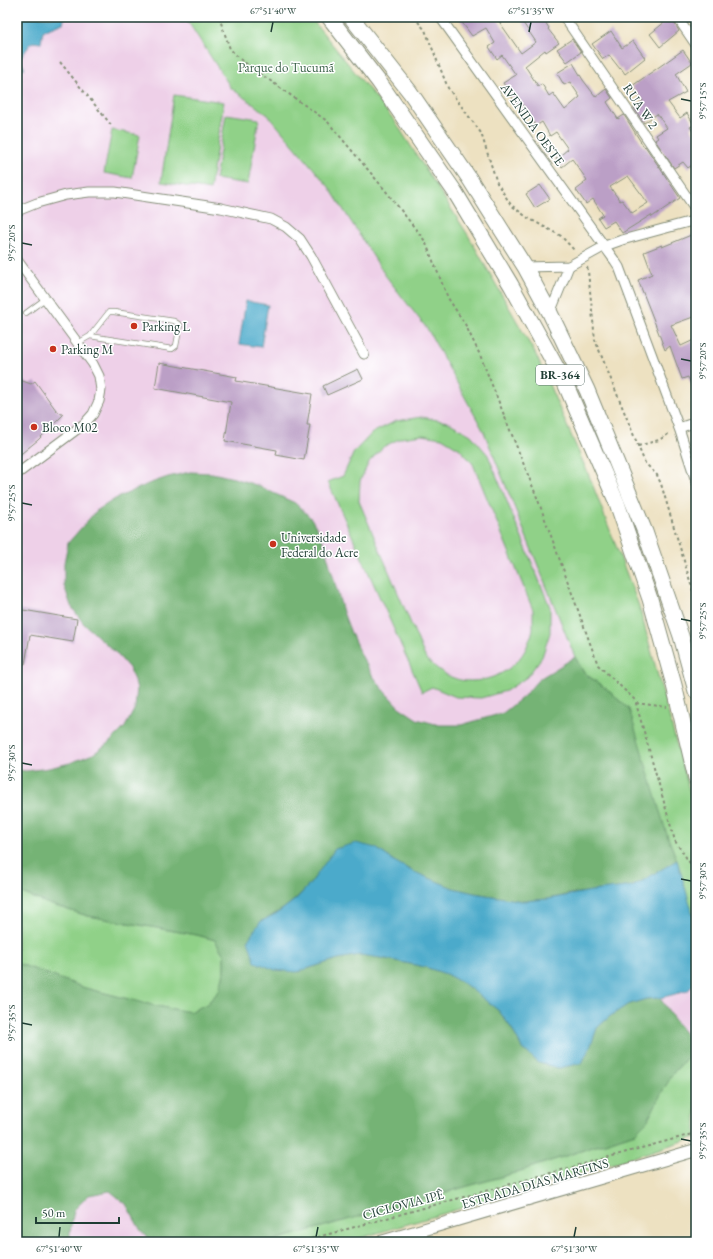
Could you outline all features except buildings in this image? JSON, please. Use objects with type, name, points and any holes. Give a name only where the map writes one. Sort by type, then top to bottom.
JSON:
[{"type":"main road","name":"BR-364","points":[[329,17],[380,82],[455,192],[511,286],[565,383],[617,503],[650,599],[674,685],[696,778]]},
{"type":"main road","name":"BR-364","points":[[351,17],[410,92],[472,184],[525,267],[550,314],[588,390],[645,532],[681,636],[696,691]]},
{"type":"street","name":"AVENIDA OESTE","points":[[440,17],[619,267],[679,428],[696,481]]},
{"type":"street","name":"RUA W 2","points":[[564,17],[696,210]]},
{"type":"street","points":[[677,17],[696,45]]},
{"type":"street","points":[[17,211],[37,203],[66,195],[89,192],[115,192],[221,208],[271,220],[286,227],[300,239],[312,256],[364,354]]},
{"type":"street","points":[[525,267],[569,266],[605,246],[696,220]]},
{"type":"street","points":[[17,260],[93,364],[99,376],[101,390],[99,401],[93,414],[84,424],[17,474]]},
{"type":"street","points":[[550,314],[569,266]]},
{"type":"street","points":[[679,428],[696,422]]},
{"type":"street","name":"ESTRADA DIAS MARTINS","points":[[381,1242],[696,1150]]},
{"type":"lane","points":[[26,313],[45,299]]},
{"type":"lane","points":[[78,343],[90,336],[109,312],[174,320],[180,325],[176,346],[172,349],[90,336]]},
{"type":"path","points":[[219,17],[230,49],[241,60],[327,121],[385,190],[425,241],[448,298],[465,324],[480,355],[538,500],[598,665],[635,700],[675,841],[696,872]]},
{"type":"path","points":[[414,17],[425,30],[448,88],[481,133],[497,183],[511,205],[528,218],[561,236],[583,259],[588,272],[595,340],[645,463],[656,475],[661,484],[696,601]]},
{"type":"path","points":[[60,62],[112,126]]},
{"type":"path","points":[[638,446],[659,440],[679,428]]},
{"type":"path","name":"CICLOVIA IPÊ","points":[[300,1242],[696,1132]]},
{"type":"shaded area","name":"Universidade Federal do Acre","points":[[17,17],[185,17],[231,88],[268,115],[329,187],[385,275],[428,330],[484,432],[668,838],[677,860],[696,925],[696,1048],[674,1072],[268,1242],[17,1242]]},
{"type":"green space","name":"Parque do Tucumã","points":[[185,17],[310,17],[394,120],[468,235],[536,355],[590,478],[639,606],[696,815],[696,925],[677,860],[608,690],[584,673],[575,657],[484,432],[428,330],[385,275],[329,187],[268,115],[231,88]]},
{"type":"green space","points":[[174,95],[224,102],[210,190],[161,182]]},
{"type":"green space","points":[[226,114],[259,119],[248,184],[215,179]]},
{"type":"green space","points":[[112,130],[140,135],[132,178],[104,173]]},
{"type":"green space","points":[[422,417],[448,422],[471,435],[488,455],[550,607],[550,633],[542,657],[527,677],[506,691],[481,698],[456,697],[432,687],[422,692],[328,482],[343,476],[354,452],[372,433],[396,421]],"holes":[[[422,435],[442,438],[460,449],[473,464],[533,610],[533,629],[525,651],[511,667],[502,673],[482,680],[471,681],[455,679],[442,672],[426,659],[359,501],[360,481],[369,462],[383,447],[401,438]]]},
{"type":"green space","points":[[190,472],[212,473],[256,485],[295,503],[311,518],[322,537],[343,612],[360,653],[371,673],[384,691],[399,707],[417,719],[439,725],[461,725],[503,713],[523,697],[539,679],[575,657],[584,673],[608,690],[629,709],[668,838],[677,860],[634,886],[570,894],[548,899],[522,901],[453,888],[412,871],[394,861],[376,848],[335,849],[306,889],[282,909],[260,922],[298,972],[338,959],[360,955],[425,967],[446,974],[466,985],[499,1011],[512,1029],[522,1048],[539,1063],[559,1068],[582,1063],[597,1028],[609,1017],[627,1005],[646,999],[660,998],[696,1048],[674,1072],[648,1120],[635,1133],[511,1174],[268,1242],[151,1242],[141,1231],[126,1204],[110,1191],[89,1195],[74,1210],[70,1232],[70,1242],[17,1242],[17,963],[85,988],[156,1006],[190,1012],[207,1004],[219,991],[224,973],[224,955],[215,940],[197,935],[88,916],[49,904],[17,891],[17,770],[26,771],[49,768],[70,763],[93,754],[111,741],[125,727],[135,708],[137,688],[129,668],[115,652],[83,623],[71,606],[64,585],[64,563],[68,543],[96,511],[115,499],[148,484],[168,477]]},
{"type":"green space","points":[[17,891],[49,904],[88,916],[197,935],[215,940],[224,955],[224,973],[219,991],[207,1004],[190,1012],[156,1006],[85,988],[17,963]]},
{"type":"green space","points":[[696,1048],[696,1137],[615,1163],[347,1242],[268,1242],[511,1174],[635,1133],[674,1072]]},
{"type":"water","points":[[17,17],[65,17],[63,23],[43,31],[41,43],[32,42],[19,60],[25,68],[17,70]]},
{"type":"water","points":[[246,301],[268,305],[261,347],[239,344]]},
{"type":"water","points":[[356,843],[376,848],[394,861],[412,871],[453,888],[522,901],[548,899],[591,891],[634,886],[677,860],[696,925],[696,983],[687,991],[660,998],[646,999],[627,1005],[609,1017],[597,1028],[582,1063],[559,1068],[539,1063],[522,1048],[512,1029],[499,1011],[466,985],[446,974],[425,967],[360,955],[338,959],[297,972],[275,970],[255,962],[248,940],[260,922],[279,912],[296,899],[310,884],[335,849]]},
{"type":"water","points":[[696,1232],[696,1242],[683,1242]]},
{"type":"place","name":"Parking L","points":[[134,326]]},
{"type":"place","name":"Parking M","points":[[53,349]]},
{"type":"place","name":"Bloco M02","points":[[34,427]]},
{"type":"place","name":"Universidade Federal do Acre","points":[[273,544]]}]
